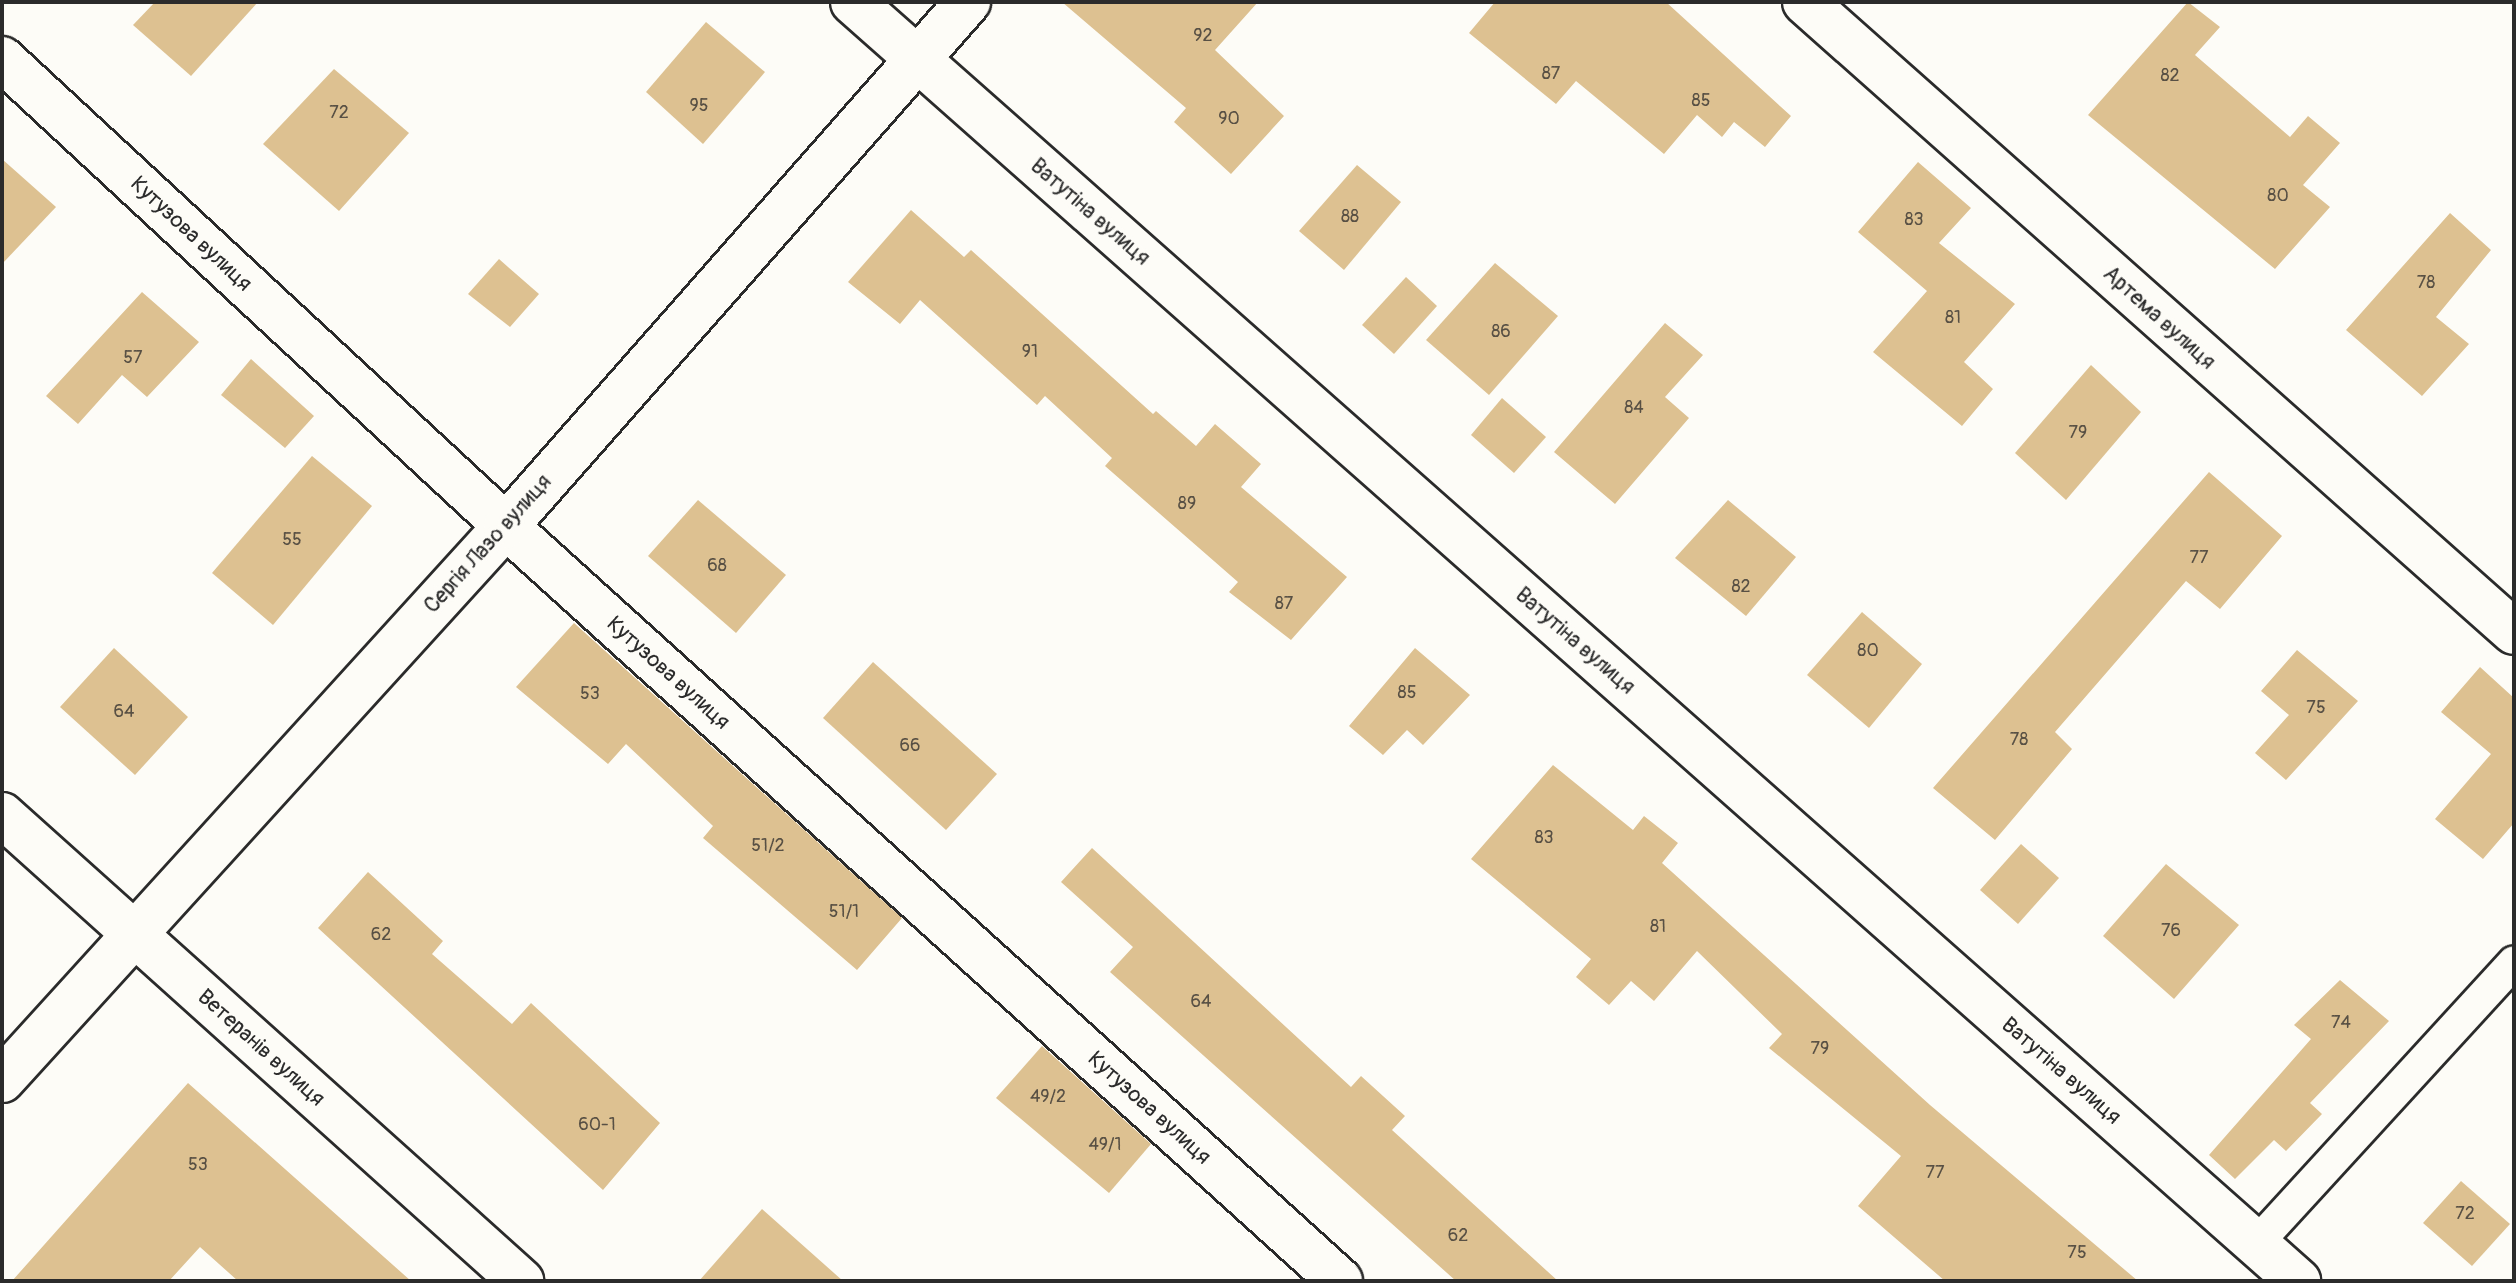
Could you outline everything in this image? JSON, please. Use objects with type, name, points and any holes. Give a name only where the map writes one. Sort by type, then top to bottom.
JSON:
[{"type":"street","name":"Ватутіна вулиця","points":[[853,2],[2298,1281]]},
{"type":"street","name":"Сергія Лазо вулиця","points":[[2,1080],[506,526],[968,2]]},
{"type":"street","name":"Артема вулиця","points":[[1805,2],[2514,632]]},
{"type":"street","name":"Кутузова вулиця","points":[[2,59],[506,526],[1340,1281]]},
{"type":"street","name":"Ветеранів вулиця","points":[[2,815],[521,1281]]},
{"type":"lane","points":[[2256,1244],[2514,962]]},
{"type":"building","points":[[155,2],[258,2],[191,76],[133,25]]},
{"type":"building","points":[[1062,2],[1258,2],[1215,50],[1284,116],[1231,174],[1174,122],[1186,108]]},
{"type":"building","points":[[1495,2],[1666,2],[1791,116],[1765,147],[1734,122],[1722,137],[1697,115],[1664,154],[1576,81],[1556,104],[1469,33]]},
{"type":"building","points":[[2188,2],[2220,27],[2195,55],[2290,137],[2308,116],[2340,143],[2303,185],[2330,207],[2275,269],[2088,115]]},
{"type":"building","points":[[706,22],[765,72],[703,144],[646,92]]},
{"type":"building","points":[[334,69],[409,133],[339,211],[263,144]]},
{"type":"building","points":[[2,159],[56,207],[2,264]]},
{"type":"building","points":[[1918,162],[1971,208],[1939,243],[2015,304],[1964,362],[1993,389],[1962,426],[1873,352],[1927,291],[1858,232]]},
{"type":"building","points":[[1357,165],[1401,202],[1344,270],[1299,231]]},
{"type":"building","points":[[911,210],[964,257],[971,250],[1153,414],[1156,411],[1196,446],[1215,424],[1261,464],[1241,487],[1347,577],[1291,640],[1229,592],[1238,582],[1105,466],[1112,458],[1045,396],[1037,405],[920,300],[900,324],[848,282]]},
{"type":"building","points":[[2450,213],[2491,250],[2436,317],[2469,344],[2422,396],[2346,330]]},
{"type":"building","points":[[499,259],[539,294],[510,327],[468,294]]},
{"type":"building","points":[[1495,263],[1558,316],[1489,395],[1426,340]]},
{"type":"building","points":[[1406,277],[1437,306],[1394,354],[1362,325]]},
{"type":"building","points":[[142,292],[199,342],[147,397],[122,375],[78,424],[46,396]]},
{"type":"building","points":[[1665,323],[1703,355],[1665,397],[1689,418],[1615,504],[1554,452]]},
{"type":"building","points":[[251,359],[314,416],[285,448],[221,395]]},
{"type":"building","points":[[2091,365],[2141,412],[2066,500],[2015,453]]},
{"type":"building","points":[[1502,398],[1546,437],[1514,473],[1471,435]]},
{"type":"building","points":[[312,456],[372,506],[273,625],[212,573]]},
{"type":"building","points":[[2209,472],[2282,536],[2220,609],[2186,581],[2055,732],[2072,749],[1995,840],[1933,788]]},
{"type":"building","points":[[698,500],[786,575],[736,633],[648,556]]},
{"type":"building","points":[[1728,500],[1796,557],[1746,616],[1675,558]]},
{"type":"building","points":[[1862,612],[1922,664],[1869,728],[1807,675]]},
{"type":"building","points":[[574,623],[902,918],[857,970],[703,838],[713,826],[626,744],[608,764],[516,687]]},
{"type":"building","points":[[114,648],[188,717],[135,775],[60,707]]},
{"type":"building","points":[[1415,648],[1470,695],[1423,745],[1407,730],[1383,755],[1349,726]]},
{"type":"building","points":[[2297,650],[2358,701],[2286,780],[2255,753],[2289,715],[2261,691]]},
{"type":"building","points":[[873,662],[997,774],[946,830],[823,718]]},
{"type":"building","points":[[2480,667],[2514,698],[2514,823],[2483,859],[2435,819],[2491,754],[2441,712]]},
{"type":"building","points":[[1553,765],[1633,830],[1644,816],[1678,843],[1662,863],[1930,1105],[2138,1281],[1945,1281],[1858,1206],[1901,1156],[1769,1048],[1782,1034],[1697,951],[1654,1001],[1631,981],[1609,1005],[1576,977],[1591,959],[1471,859]]},
{"type":"building","points":[[2021,844],[2059,878],[2018,924],[1980,890]]},
{"type":"building","points":[[1092,848],[1351,1087],[1361,1076],[1405,1116],[1392,1130],[1558,1281],[1456,1281],[1110,972],[1133,947],[1061,882]]},
{"type":"building","points":[[2166,864],[2239,925],[2174,999],[2103,936]]},
{"type":"building","points":[[368,872],[443,941],[432,954],[512,1024],[531,1003],[660,1123],[603,1190],[318,928]]},
{"type":"building","points":[[2340,980],[2389,1021],[2310,1103],[2322,1114],[2286,1151],[2274,1140],[2235,1179],[2209,1155],[2311,1039],[2294,1025]]},
{"type":"building","points":[[1042,1046],[1151,1144],[1109,1193],[996,1098]]},
{"type":"building","points":[[188,1083],[411,1281],[238,1281],[200,1247],[169,1281],[12,1281]]},
{"type":"building","points":[[2461,1181],[2510,1224],[2472,1266],[2423,1223]]},
{"type":"building","points":[[762,1209],[843,1281],[699,1281]]}]
